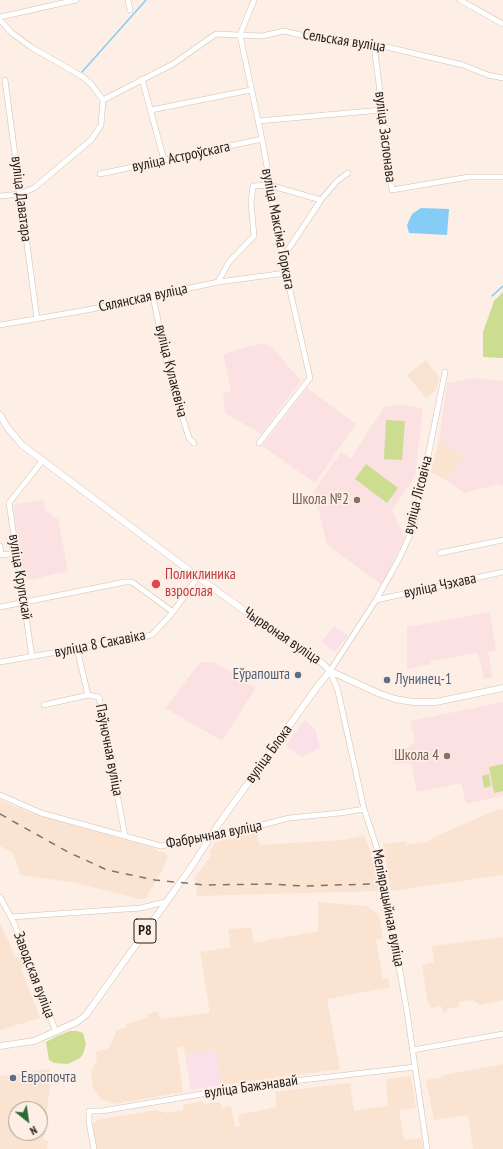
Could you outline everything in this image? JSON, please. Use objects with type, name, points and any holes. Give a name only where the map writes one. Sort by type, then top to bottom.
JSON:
[{"type":"main road","name":"Чырвоная вуліца","points":[[0,415],[7,427],[22,445],[198,578],[278,635],[321,662],[330,671],[378,693],[396,699],[413,702],[436,702],[503,688]]},
{"type":"main road","name":"вуліца Блока","points":[[209,838],[330,671]]},
{"type":"main road","name":"Р8","points":[[0,1046],[26,1043],[56,1032],[77,1022],[86,1015],[192,866],[209,838]]},
{"type":"street","points":[[0,196],[20,194],[34,188],[91,140],[101,125],[103,100],[91,84],[83,77],[31,47],[12,33],[0,18],[76,0]]},
{"type":"street","points":[[128,0],[130,10]]},
{"type":"street","points":[[240,35],[254,0]]},
{"type":"street","points":[[460,0],[503,24]]},
{"type":"street","name":"Сельская вуліца","points":[[103,100],[173,64],[216,34],[262,36],[284,31],[326,41],[374,44],[463,65],[488,75],[503,78]]},
{"type":"street","name":"вуліца Максіма Горкага","points":[[240,35],[262,139],[269,185],[286,273],[310,378],[259,443]]},
{"type":"street","name":"вуліца Заслонава","points":[[374,44],[392,190],[469,177],[503,177]]},
{"type":"street","points":[[142,79],[164,160]]},
{"type":"street","name":"вуліца Даватара","points":[[5,80],[37,319]]},
{"type":"street","points":[[151,110],[251,90]]},
{"type":"street","points":[[258,121],[382,110]]},
{"type":"street","name":"вуліца Астроўскага","points":[[100,174],[262,139]]},
{"type":"street","points":[[283,257],[320,200],[337,181],[348,173]]},
{"type":"street","points":[[218,282],[230,262],[254,236],[251,202],[253,186],[269,185],[320,200]]},
{"type":"street","name":"Сялянская вуліца","points":[[0,325],[153,297],[218,282],[286,273]]},
{"type":"street","name":"вуліца Кулакевіча","points":[[153,297],[171,381],[189,438],[194,443]]},
{"type":"street","name":"вуліца Лісовіча","points":[[330,671],[376,600],[399,560],[414,526],[445,372]]},
{"type":"street","name":"вуліца Крупскай","points":[[32,657],[9,503],[43,460]]},
{"type":"street","points":[[440,553],[503,540]]},
{"type":"street","points":[[0,546],[1,555],[17,553]]},
{"type":"street","name":"вуліца Чэхава","points":[[376,600],[503,572]]},
{"type":"street","name":"вуліца 8 Сакавіка","points":[[0,662],[152,635],[173,612],[198,578]]},
{"type":"street","points":[[0,608],[125,582],[132,582],[173,612]]},
{"type":"street","name":"Паўночная вуліца","points":[[77,649],[88,695],[99,697],[126,836]]},
{"type":"street","name":"Меліярацыйная вуліца","points":[[330,671],[338,691],[364,809],[376,845],[385,887],[413,1050],[427,1149]]},
{"type":"street","points":[[44,705],[88,695]]},
{"type":"street","name":"Фабрычная вуліца","points":[[0,795],[41,813],[161,846],[209,838],[289,818],[364,809]]},
{"type":"street","name":"Заводская вуліца","points":[[0,897],[11,917],[56,1032]]},
{"type":"street","points":[[11,917],[141,908],[165,902]]},
{"type":"street","points":[[413,1050],[503,1034]]},
{"type":"street","name":"вуліца Бажэнавай","points":[[94,1149],[89,1122],[89,1111],[102,1111],[252,1086],[415,1067]]},
{"type":"shaded area","points":[[264,343],[273,348],[301,381],[261,434],[225,413],[223,393],[231,391],[223,354]]},
{"type":"shaded area","points":[[426,360],[439,377],[436,390],[426,398],[407,375]]},
{"type":"shaded area","points":[[473,378],[503,381],[503,486],[499,484],[464,493],[447,481],[463,455],[439,440],[447,383]]},
{"type":"shaded area","points":[[307,388],[356,424],[315,483],[262,446]]},
{"type":"shaded area","name":"Школа №2","points":[[399,405],[423,408],[415,477],[392,510],[405,537],[382,585],[327,545],[314,491],[341,452],[351,458],[384,407]]},
{"type":"shaded area","points":[[439,440],[463,455],[447,481],[431,472]]},
{"type":"shaded area","points":[[44,500],[45,510],[58,519],[68,571],[25,581],[14,509],[15,504]]},
{"type":"shaded area","points":[[490,612],[496,651],[488,652],[493,678],[484,679],[478,653],[431,661],[431,664],[407,669],[407,627]]},
{"type":"shaded area","points":[[334,626],[348,636],[335,652],[321,642]]},
{"type":"shaded area","points":[[200,662],[214,662],[256,688],[222,741],[165,708]]},
{"type":"shaded area","name":"Школа 4","points":[[503,702],[503,796],[466,804],[461,783],[417,792],[411,763],[393,764],[391,749],[408,748],[415,741],[410,721]]},
{"type":"shaded area","points":[[305,720],[315,729],[320,748],[302,757],[286,746]]},
{"type":"shaded area","points":[[0,800],[26,811],[157,849],[157,851],[166,853],[168,857],[162,871],[145,899],[76,883],[21,875],[13,853],[0,846]]},
{"type":"shaded area","points":[[503,809],[503,875],[391,891],[383,844],[406,841],[407,845],[427,842],[493,811]]},
{"type":"shaded area","points":[[257,833],[260,845],[344,840],[364,835],[371,852],[371,857],[374,859],[379,891],[197,896],[195,876],[211,855],[209,853],[215,842]]},
{"type":"shaded area","points":[[318,902],[366,906],[379,914],[383,938],[368,942],[376,940],[383,979],[388,978],[390,987],[327,999],[340,1069],[222,1085],[216,1050],[185,1055],[183,1046],[177,1048],[183,1092],[115,1104],[102,1100],[93,1089],[91,1072],[97,1059],[96,1052],[109,1048],[117,1030],[127,1027],[126,1024],[148,1017],[148,1014],[158,1011],[160,1019],[210,1013],[200,952],[231,947],[228,929],[251,928],[254,943],[318,931]]},
{"type":"shaded area","points":[[0,923],[15,958],[22,956],[25,967],[21,968],[40,1018],[0,1030]]},
{"type":"shaded area","points":[[503,937],[503,1000],[480,1005],[472,1000],[459,1002],[459,1007],[447,1009],[448,1012],[443,1013],[441,1006],[431,1008],[428,1003],[422,965],[434,962],[432,946]]},
{"type":"shaded area","points":[[216,1050],[222,1085],[191,1090],[185,1055]]},
{"type":"shaded area","points":[[503,1064],[503,1149],[473,1149],[468,1115],[434,1120],[426,1080],[442,1077],[443,1075]]},
{"type":"shaded area","points":[[49,1069],[51,1079],[48,1101],[8,1101],[8,1141],[48,1141],[47,1149],[0,1149],[0,1076]]},
{"type":"shaded area","points":[[410,1076],[416,1108],[399,1110],[403,1134],[405,1140],[421,1138],[423,1149],[96,1149],[92,1125],[97,1120],[156,1110],[167,1113],[183,1110],[183,1105],[203,1101],[204,1104],[220,1102],[222,1108],[231,1106],[235,1127],[240,1126],[238,1115],[276,1107],[275,1103],[277,1102],[275,1092],[350,1083],[354,1111],[388,1106],[386,1079]]},
{"type":"green space","points":[[503,292],[503,358],[483,357],[483,332],[494,301]]},
{"type":"green space","points":[[386,420],[405,421],[402,460],[384,459]]},
{"type":"green space","points":[[366,464],[398,488],[387,503],[355,479]]},
{"type":"green space","points":[[503,764],[503,791],[494,793],[489,767]]},
{"type":"green space","points":[[489,774],[491,786],[484,788],[482,776]]},
{"type":"green space","points":[[70,1031],[83,1033],[86,1044],[83,1054],[80,1058],[68,1064],[54,1063],[49,1060],[46,1042]]},
{"type":"water","points":[[421,208],[449,209],[447,235],[409,233],[407,225],[412,214]]},
{"type":"waterway","points":[[82,72],[146,0]]},
{"type":"waterway","points":[[492,296],[503,286]]},
{"type":"railway","points":[[0,814],[68,852],[107,870],[155,880],[205,885],[270,884],[303,886],[370,884]]},
{"type":"place","name":"Школа №2","points":[[357,500]]},
{"type":"place","name":"Поликлиника взрослая","points":[[156,584]]},
{"type":"place","name":"Еўрапошта","points":[[298,675]]},
{"type":"place","name":"Лунинец-1","points":[[387,680]]},
{"type":"place","name":"Школа 4","points":[[447,756]]},
{"type":"place","name":"Европочта","points":[[13,1078]]}]
